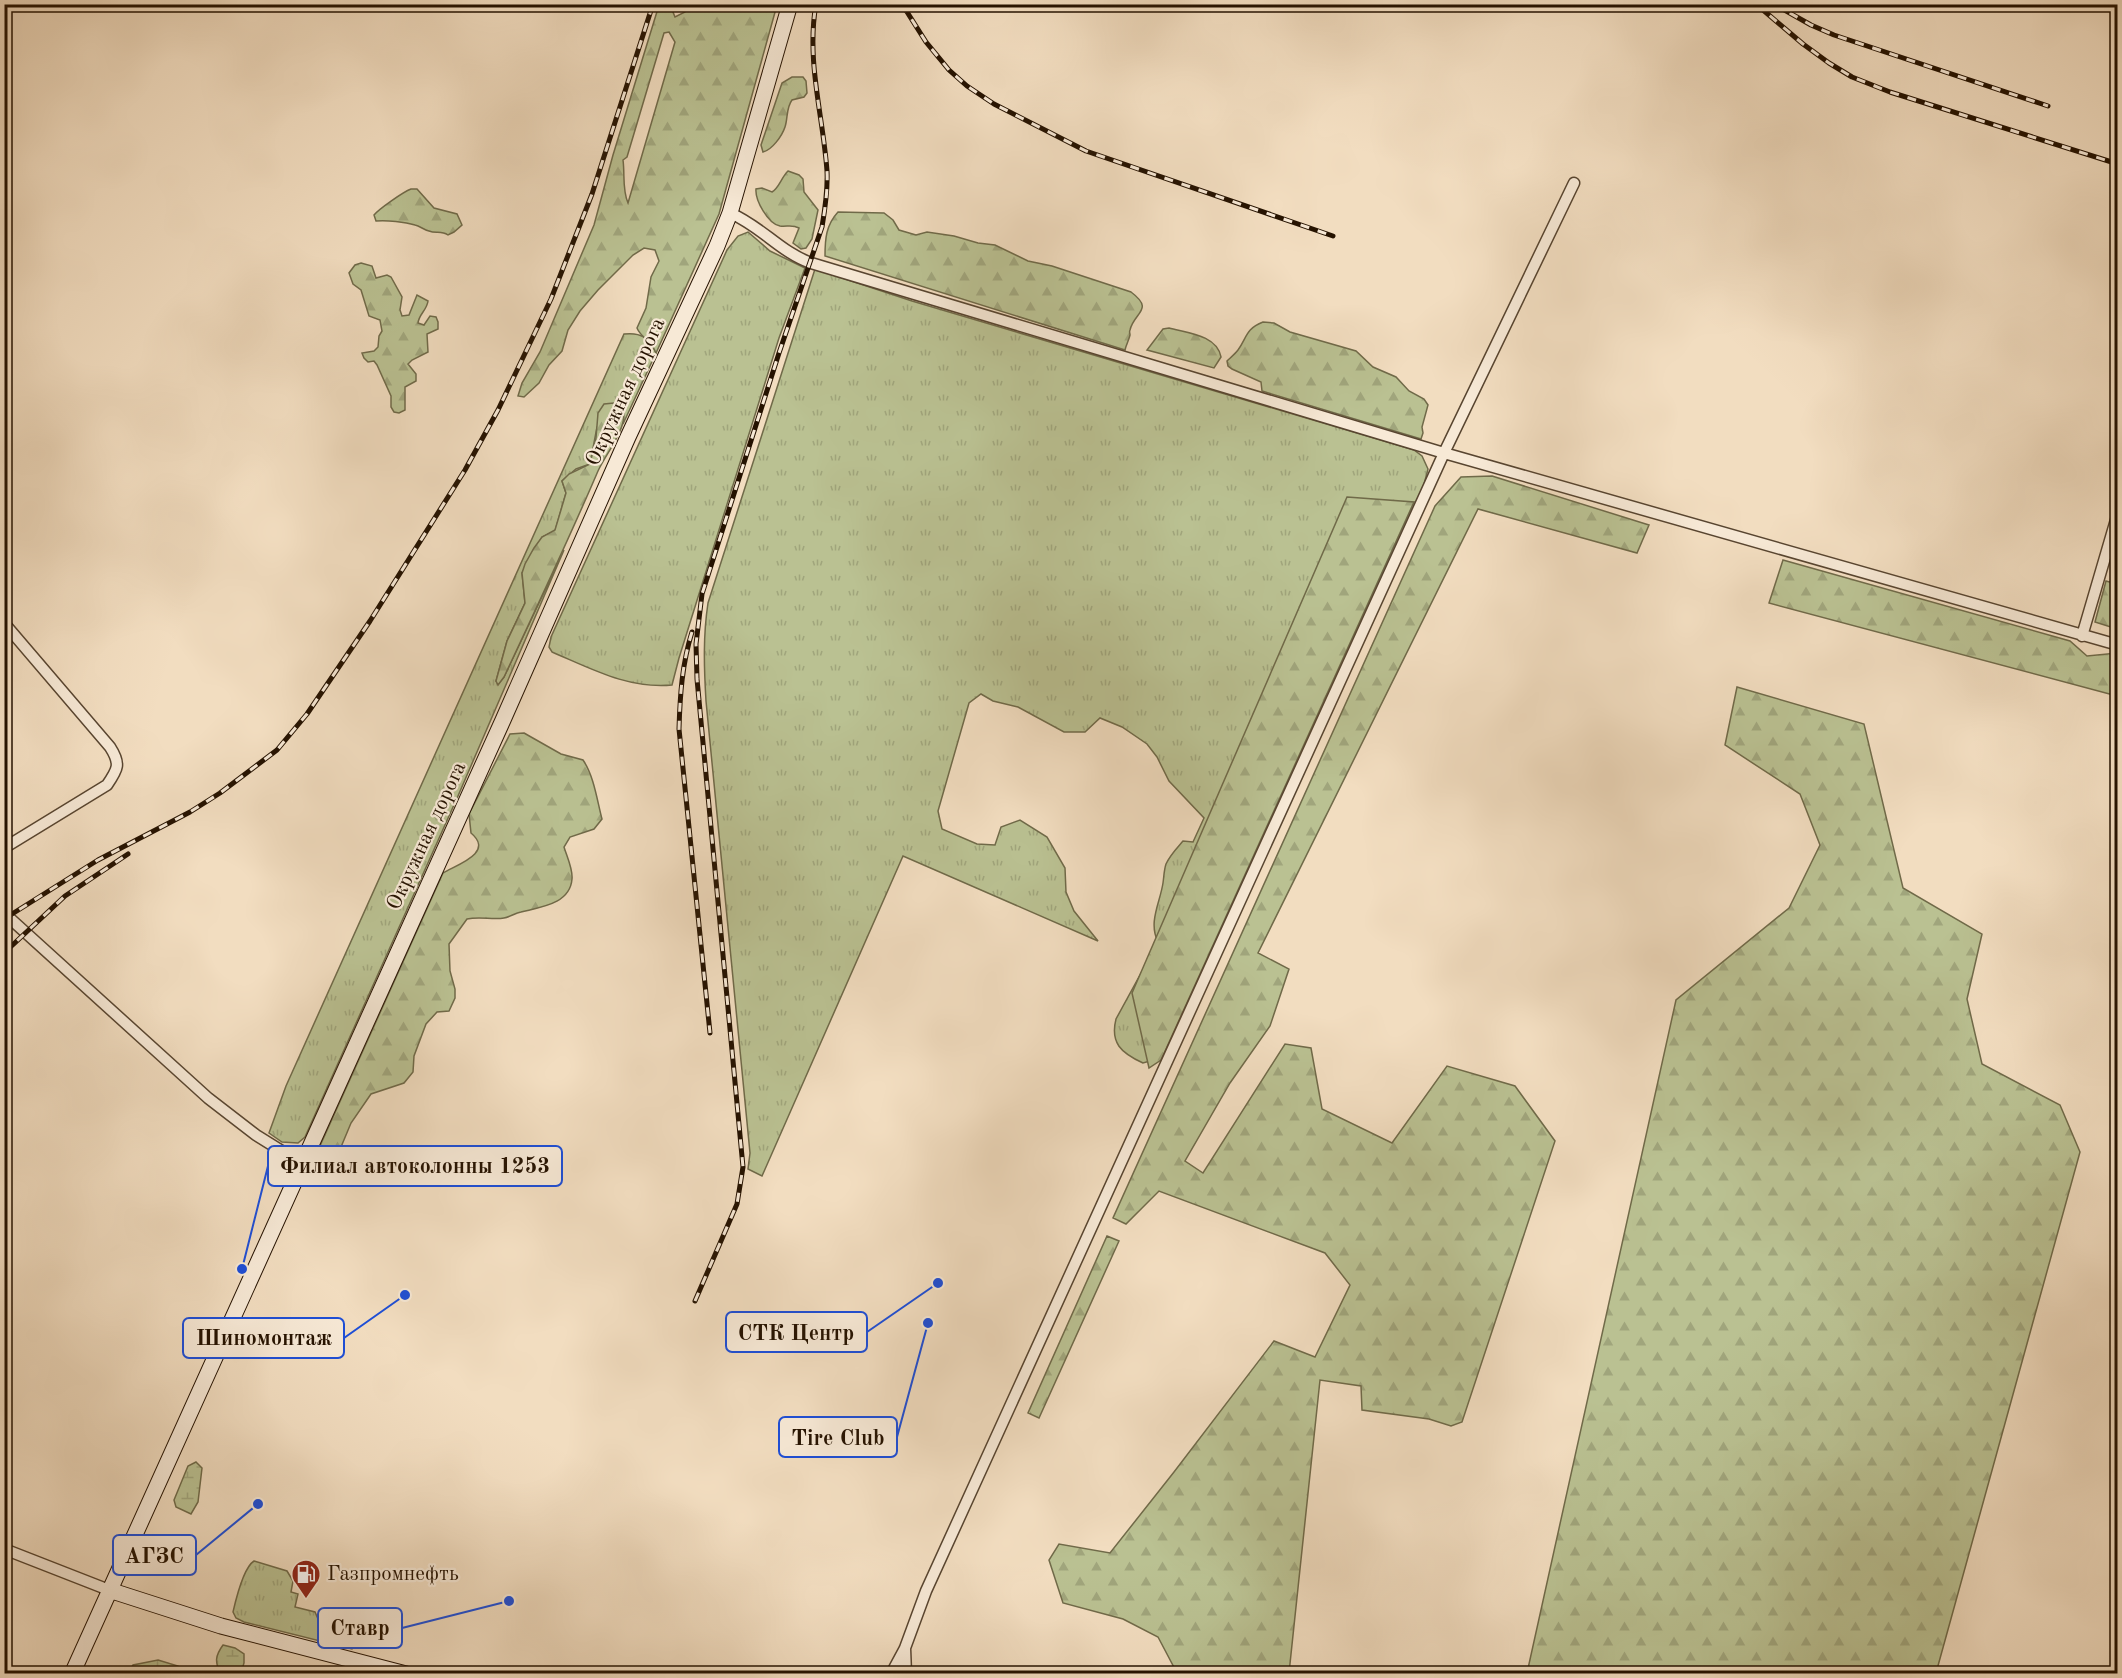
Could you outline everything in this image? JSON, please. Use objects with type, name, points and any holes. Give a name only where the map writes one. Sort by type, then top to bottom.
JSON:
[{"type":"main road","name":"Окружная дорога","points":[[72,1674],[503,720],[623,447],[717,246],[730,213],[790,4]]},
{"type":"main road","points":[[109,1590],[221,1626],[406,1674]]},
{"type":"street","points":[[891,1674],[905,1648],[926,1591],[1444,453],[1574,183]]},
{"type":"street","points":[[730,213],[758,228],[795,257],[811,263],[1444,453],[2118,645]]},
{"type":"street","points":[[2082,636],[2118,513]]},
{"type":"street","points":[[4,623],[110,747],[117,758],[117,771],[107,785],[4,848]]},
{"type":"street","points":[[4,913],[208,1098],[256,1135],[301,1163]]},
{"type":"street","points":[[4,1549],[109,1590]]},
{"type":"street","points":[[905,1648],[906,1674]]},
{"type":"green space","points":[[659,5],[673,5],[675,17],[685,12],[687,5],[777,5],[719,214],[656,353],[637,328],[646,308],[651,277],[659,261],[655,250],[644,248],[633,255],[580,311],[568,330],[562,351],[549,365],[539,383],[524,397],[518,396],[522,383],[540,352],[594,225]],"holes":[[[669,32],[675,42],[628,203],[624,187],[623,160],[627,157],[664,33]]]},
{"type":"green space","points":[[792,77],[803,77],[806,81],[807,93],[804,97],[792,100],[782,134],[773,146],[763,152],[761,145],[782,83]]},
{"type":"green space","points":[[788,171],[803,179],[804,192],[818,210],[812,239],[806,248],[801,249],[793,243],[799,228],[780,226],[771,221],[763,211],[756,194],[756,189],[762,188],[772,192]]},
{"type":"green space","points":[[411,189],[417,189],[434,208],[457,214],[462,225],[448,235],[406,223],[376,221],[374,215],[377,212]]},
{"type":"green space","points":[[838,212],[884,213],[893,220],[899,230],[916,235],[927,232],[995,245],[1028,261],[1052,266],[1131,292],[1142,303],[1141,311],[1132,324],[1125,350],[825,256],[827,232]]},
{"type":"green space","points":[[748,232],[770,251],[805,268],[779,338],[672,685],[625,681],[552,652],[549,647],[551,637],[727,250],[738,236]]},
{"type":"green space","points":[[361,263],[372,266],[376,278],[387,275],[391,277],[402,297],[400,310],[402,316],[409,315],[417,295],[428,301],[418,323],[424,325],[430,316],[436,317],[438,322],[438,329],[427,334],[428,352],[408,364],[416,374],[416,381],[405,387],[405,410],[399,413],[394,412],[391,407],[391,396],[377,365],[374,361],[368,362],[362,353],[374,351],[378,347],[382,331],[380,320],[369,316],[361,290],[353,284],[349,273],[355,265]]},
{"type":"green space","points":[[815,269],[912,301],[1414,450],[1422,456],[1428,469],[1421,496],[1167,1051],[1157,1059],[1143,1063],[1129,1055],[1116,1041],[1116,1019],[1158,942],[1154,920],[1166,864],[1183,841],[1193,842],[1204,818],[1169,781],[1157,757],[1147,744],[1122,727],[1100,718],[1085,732],[1064,732],[1018,707],[993,701],[981,694],[969,703],[938,811],[942,829],[977,844],[995,845],[1001,827],[1020,820],[1047,837],[1065,868],[1066,892],[1074,911],[1098,941],[903,856],[762,1176],[748,1169],[750,1153],[706,701],[705,627],[708,603]]},
{"type":"green space","points":[[1263,322],[1274,323],[1290,332],[1356,351],[1373,367],[1396,377],[1409,391],[1424,399],[1428,405],[1421,439],[1262,391],[1261,382],[1228,366],[1227,361],[1238,350],[1250,331]]},
{"type":"green space","points":[[1169,328],[1200,336],[1214,344],[1221,357],[1214,368],[1147,350],[1163,329]]},
{"type":"green space","points":[[624,334],[644,337],[651,343],[656,353],[623,424],[624,414],[597,427],[590,464],[576,469],[562,481],[566,493],[555,531],[542,537],[522,573],[525,603],[507,641],[496,681],[498,684],[504,677],[564,550],[458,796],[305,1137],[298,1143],[282,1142],[269,1133],[286,1086]]},
{"type":"green space","points":[[614,403],[623,414],[621,428],[598,471],[564,549],[504,677],[498,685],[496,681],[507,641],[525,603],[522,573],[525,564],[542,537],[555,530],[566,493],[562,481],[569,474],[590,464],[596,438],[598,413],[604,404]]},
{"type":"green space","points":[[1492,476],[1649,525],[1637,553],[1478,509],[1258,953],[1289,969],[1270,1026],[1230,1083],[1185,1161],[1203,1173],[1285,1044],[1311,1048],[1322,1109],[1392,1143],[1447,1066],[1515,1086],[1555,1141],[1462,1422],[1451,1426],[1429,1419],[1362,1410],[1361,1386],[1320,1380],[1289,1673],[1177,1673],[1158,1637],[1123,1619],[1063,1603],[1049,1560],[1059,1544],[1110,1553],[1274,1341],[1315,1357],[1350,1285],[1325,1253],[1159,1191],[1126,1224],[1113,1218],[1435,506],[1461,477]]},
{"type":"green space","points":[[1347,497],[1414,502],[1161,1060],[1149,1068],[1132,993]]},
{"type":"green space","points":[[1783,560],[2070,641],[2087,656],[2117,653],[2117,696],[1769,603]]},
{"type":"green space","points":[[2106,581],[2117,584],[2117,629],[2095,622]]},
{"type":"green space","points":[[1737,687],[1864,724],[1903,888],[1982,934],[1967,999],[1982,1064],[2060,1105],[2080,1152],[1936,1673],[1527,1673],[1676,1000],[1789,908],[1820,845],[1800,794],[1725,745]]},
{"type":"green space","points":[[524,733],[561,754],[583,760],[593,781],[602,819],[594,829],[570,837],[564,847],[572,871],[570,887],[560,899],[545,906],[504,918],[467,919],[449,944],[450,971],[455,998],[449,1011],[437,1012],[426,1024],[414,1056],[413,1072],[404,1083],[371,1094],[351,1123],[330,1183],[319,1185],[308,1182],[310,1168],[443,873],[471,858],[479,847],[471,833],[469,814],[510,734]]},
{"type":"green space","points":[[1107,1236],[1119,1241],[1039,1418],[1028,1413]]},
{"type":"green space","points":[[196,1462],[202,1468],[198,1502],[191,1514],[176,1507],[174,1500],[188,1466]]},
{"type":"green space","points":[[254,1561],[287,1571],[293,1581],[291,1592],[298,1594],[295,1607],[315,1612],[318,1619],[355,1635],[358,1643],[352,1649],[236,1618],[233,1612],[240,1584],[246,1570]]},
{"type":"green space","points":[[223,1645],[235,1648],[244,1654],[241,1673],[220,1673],[217,1659],[218,1652]]},
{"type":"green space","points":[[158,1660],[178,1666],[179,1671],[176,1673],[151,1668],[144,1673],[128,1673],[133,1665]]},
{"type":"railway","points":[[4,919],[98,860],[190,812],[220,793],[277,750],[307,714],[370,621],[465,470],[498,410],[551,299],[592,194],[653,4]]},
{"type":"railway","points":[[695,1301],[737,1204],[743,1167],[697,679],[696,644],[702,594],[822,227],[827,178],[814,67],[813,25],[816,4]]},
{"type":"railway","points":[[902,4],[926,42],[949,70],[967,86],[994,104],[1086,151],[1333,236]]},
{"type":"railway","points":[[1756,4],[1803,44],[1852,77],[1890,92],[2118,164]]},
{"type":"railway","points":[[1774,4],[1834,35],[2048,106]]},
{"type":"railway","points":[[692,632],[682,680],[679,729],[710,1033]]},
{"type":"railway","points":[[4,953],[65,896],[128,854]]},
{"type":"place","name":"Филиал автоколонны 1253","points":[[242,1269]]},
{"type":"place","name":"СТК Центр","points":[[938,1283]]},
{"type":"place","name":"Шиномонтаж","points":[[405,1295]]},
{"type":"place","name":"Tire Club","points":[[928,1323]]},
{"type":"place","name":"АГЗС","points":[[258,1504]]},
{"type":"place","name":"Газпромнефть","points":[[306,1600]]},
{"type":"place","name":"Ставр","points":[[509,1601]]}]
